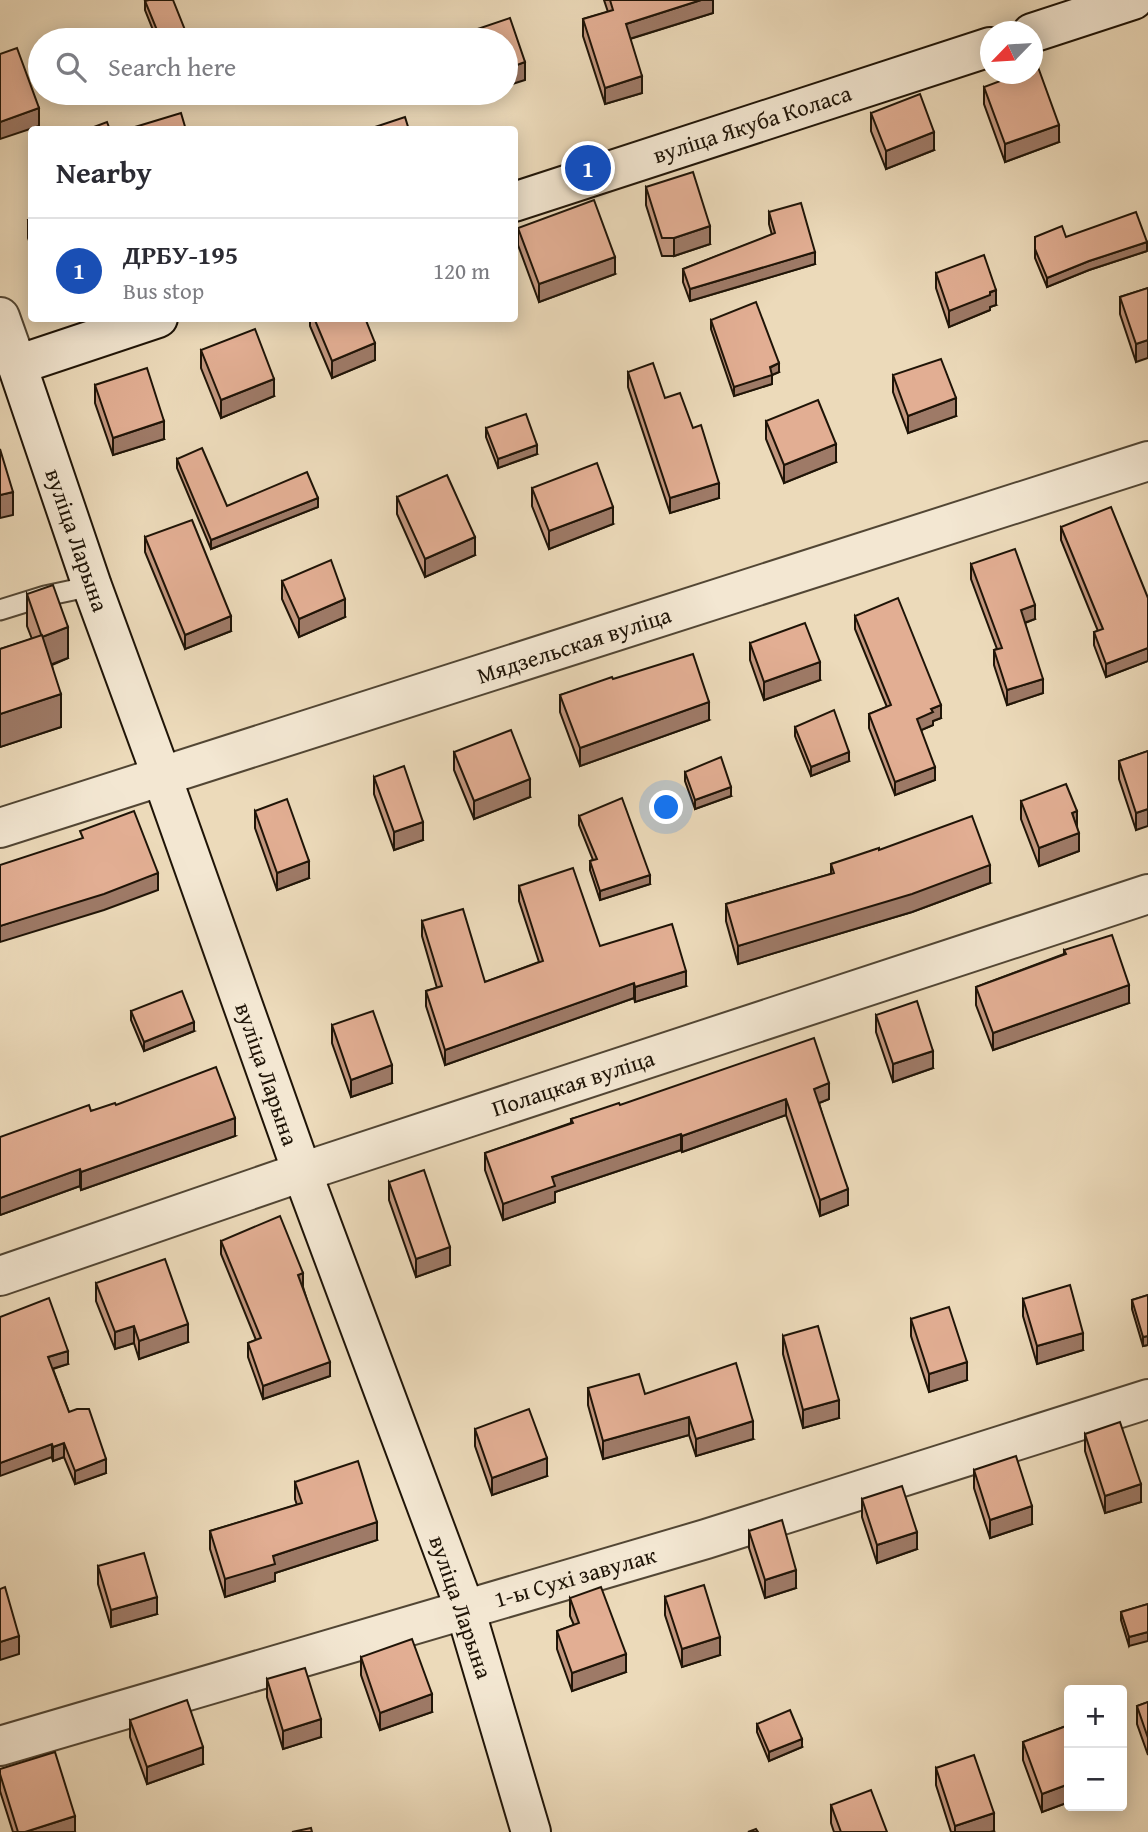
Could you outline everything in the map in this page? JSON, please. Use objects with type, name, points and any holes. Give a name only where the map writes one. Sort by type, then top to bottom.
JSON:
[{"type":"street","points":[[1043,29],[1133,0]]},
{"type":"street","name":"вуліца Якуба Коласа","points":[[518,201],[980,50]]},
{"type":"street","name":"вуліца Ларына","points":[[0,317],[8,367],[92,586],[302,1172],[465,1609],[531,1832]]},
{"type":"street","points":[[8,367],[146,322]]},
{"type":"street","name":"Мядзельская вуліца","points":[[0,828],[1148,461]]},
{"type":"street","name":"Полацкая вуліца","points":[[0,1276],[302,1172],[1148,894]]},
{"type":"street","name":"1-ы Сухі завулак","points":[[0,1745],[706,1539],[1148,1399]]},
{"type":"lane","points":[[0,610],[45,596],[92,586]]},
{"type":"building","points":[[173,0],[184,28],[156,28],[145,1]]},
{"type":"building","points":[[610,0],[701,0],[626,24],[642,76],[605,88],[583,19],[613,10]]},
{"type":"building","points":[[510,18],[513,28],[481,28]]},
{"type":"building","points":[[518,41],[525,62],[518,65]]},
{"type":"building","points":[[17,48],[28,78],[28,105],[38,105],[39,108],[0,122],[0,54]]},
{"type":"building","points":[[1043,81],[1059,125],[1005,144],[984,87],[992,84],[1043,84]]},
{"type":"building","points":[[920,94],[934,132],[886,151],[871,113]]},
{"type":"building","points":[[181,113],[185,126],[138,126]]},
{"type":"building","points":[[405,117],[408,126],[378,126]]},
{"type":"building","points":[[693,172],[710,226],[674,238],[662,238],[646,187]]},
{"type":"building","points":[[594,200],[615,257],[539,284],[518,228]]},
{"type":"building","points":[[801,203],[815,252],[690,289],[683,269],[775,233],[769,212]]},
{"type":"building","points":[[1136,212],[1147,242],[1047,278],[1035,249],[1035,237],[1062,226],[1066,237]]},
{"type":"building","points":[[984,255],[996,290],[990,292],[990,295],[949,311],[936,273]]},
{"type":"building","points":[[1148,288],[1148,340],[1136,344],[1120,297]]},
{"type":"building","points":[[756,302],[779,363],[770,367],[772,375],[734,387],[711,320]]},
{"type":"building","points":[[316,322],[367,322],[375,343],[332,361]]},
{"type":"building","points":[[255,329],[274,379],[221,400],[201,350]]},
{"type":"building","points":[[941,359],[956,398],[908,416],[893,375]]},
{"type":"building","points":[[653,363],[665,398],[680,393],[693,428],[701,425],[719,483],[670,498],[628,372]]},
{"type":"building","points":[[147,368],[164,421],[113,438],[95,385]]},
{"type":"building","points":[[818,400],[836,444],[784,465],[766,421]]},
{"type":"building","points":[[526,414],[537,445],[498,459],[486,428]]},
{"type":"building","points":[[202,448],[227,506],[307,472],[318,498],[211,540],[177,459]]},
{"type":"building","points":[[0,449],[13,492],[0,495]]},
{"type":"building","points":[[597,463],[613,507],[549,531],[532,488]]},
{"type":"building","points":[[447,475],[475,537],[425,559],[397,497]]},
{"type":"building","points":[[1111,507],[1148,598],[1148,648],[1106,664],[1094,632],[1103,629],[1061,527]]},
{"type":"building","points":[[192,520],[231,616],[185,635],[145,537]]},
{"type":"building","points":[[1015,549],[1035,605],[1021,610],[1043,679],[1007,690],[994,650],[1002,648],[971,564]]},
{"type":"building","points":[[331,560],[345,599],[299,619],[282,581]]},
{"type":"building","points":[[53,585],[68,627],[42,637],[27,594]]},
{"type":"building","points":[[898,598],[941,705],[917,719],[935,767],[895,782],[869,714],[891,705],[855,616]]},
{"type":"building","points":[[805,623],[820,662],[764,682],[750,643]]},
{"type":"building","points":[[42,635],[61,694],[0,714],[0,649]]},
{"type":"building","points":[[693,654],[709,702],[580,748],[560,695]]},
{"type":"building","points":[[834,710],[849,752],[811,767],[795,727]]},
{"type":"building","points":[[511,730],[530,779],[474,801],[454,752]]},
{"type":"building","points":[[1148,751],[1148,809],[1136,813],[1119,761]]},
{"type":"building","points":[[721,757],[731,787],[695,800],[685,772]]},
{"type":"building","points":[[404,766],[423,822],[394,832],[374,777]]},
{"type":"building","points":[[1066,784],[1077,811],[1072,813],[1079,833],[1039,848],[1021,801]]},
{"type":"building","points":[[622,798],[650,875],[600,891],[590,861],[597,859],[579,816]]},
{"type":"building","points":[[287,799],[309,861],[277,873],[255,811]]},
{"type":"building","points":[[134,811],[158,873],[104,894],[0,926],[0,865],[83,838],[80,831]]},
{"type":"building","points":[[972,816],[990,865],[912,894],[738,946],[726,904],[834,873],[831,864],[879,850]]},
{"type":"building","points":[[573,868],[600,946],[672,924],[686,971],[635,987],[634,983],[445,1050],[426,991],[442,986],[422,921],[463,909],[485,982],[543,961],[519,886]]},
{"type":"building","points":[[1112,935],[1129,985],[993,1033],[976,987],[1066,954],[1064,950]]},
{"type":"building","points":[[182,991],[194,1022],[144,1042],[131,1011]]},
{"type":"building","points":[[917,1001],[933,1051],[893,1064],[876,1015]]},
{"type":"building","points":[[373,1011],[392,1065],[351,1080],[332,1025]]},
{"type":"building","points":[[814,1038],[829,1083],[814,1089],[848,1189],[820,1200],[786,1099],[682,1136],[681,1134],[552,1177],[555,1186],[503,1204],[485,1153],[573,1123],[571,1119],[619,1103],[620,1105]]},
{"type":"building","points":[[216,1067],[235,1118],[0,1198],[0,1137],[89,1105],[91,1111],[115,1103],[116,1105]]},
{"type":"building","points":[[424,1170],[450,1247],[416,1259],[389,1182]]},
{"type":"building","points":[[280,1216],[303,1273],[298,1275],[330,1362],[263,1386],[248,1343],[261,1338],[221,1241]]},
{"type":"building","points":[[165,1259],[188,1324],[139,1341],[134,1326],[115,1332],[96,1283]]},
{"type":"building","points":[[1070,1285],[1083,1333],[1037,1346],[1023,1299]]},
{"type":"building","points":[[1148,1295],[1148,1336],[1143,1337],[1132,1300]]},
{"type":"building","points":[[49,1298],[68,1351],[48,1357],[69,1412],[89,1409],[106,1459],[75,1471],[64,1443],[53,1447],[52,1444],[0,1463],[0,1317]]},
{"type":"building","points":[[949,1307],[967,1362],[929,1374],[911,1319]]},
{"type":"building","points":[[818,1326],[839,1400],[803,1410],[783,1336]]},
{"type":"building","points":[[736,1363],[753,1421],[696,1439],[689,1417],[603,1441],[588,1388],[639,1374],[645,1394]]},
{"type":"building","points":[[529,1409],[547,1458],[492,1478],[475,1429]]},
{"type":"building","points":[[1120,1422],[1141,1484],[1105,1496],[1085,1434]]},
{"type":"building","points":[[1016,1456],[1032,1506],[990,1520],[974,1470]]},
{"type":"building","points":[[358,1461],[377,1522],[273,1556],[275,1564],[225,1579],[210,1531],[302,1503],[295,1482]]},
{"type":"building","points":[[902,1486],[917,1532],[877,1545],[862,1499]]},
{"type":"building","points":[[782,1520],[796,1570],[765,1580],[749,1531]]},
{"type":"building","points":[[144,1553],[157,1597],[111,1610],[98,1566]]},
{"type":"building","points":[[704,1585],[720,1637],[682,1649],[665,1597]]},
{"type":"building","points":[[5,1587],[19,1636],[0,1642],[0,1589]]},
{"type":"building","points":[[601,1587],[626,1654],[572,1673],[557,1631],[579,1623],[570,1598]]},
{"type":"building","points":[[1148,1604],[1148,1632],[1129,1637],[1121,1612]]},
{"type":"building","points":[[412,1639],[432,1694],[380,1713],[361,1657]]},
{"type":"building","points":[[305,1668],[321,1719],[283,1731],[267,1679]]},
{"type":"building","points":[[187,1700],[203,1747],[147,1767],[130,1720]]},
{"type":"building","points":[[1148,1702],[1148,1738],[1137,1706]]},
{"type":"building","points":[[790,1710],[802,1739],[769,1752],[757,1724]]},
{"type":"building","points":[[1064,1727],[1064,1786],[1042,1794],[1023,1742]]},
{"type":"building","points":[[55,1752],[75,1816],[18,1832],[0,1769]]},
{"type":"building","points":[[974,1755],[994,1813],[955,1826],[936,1768]]},
{"type":"building","points":[[871,1790],[887,1832],[841,1832],[831,1805]]},
{"type":"building","points":[[311,1828],[312,1832],[292,1832]]},
{"type":"place","name":"ДРБУ-195","points":[[588,168]]}]
